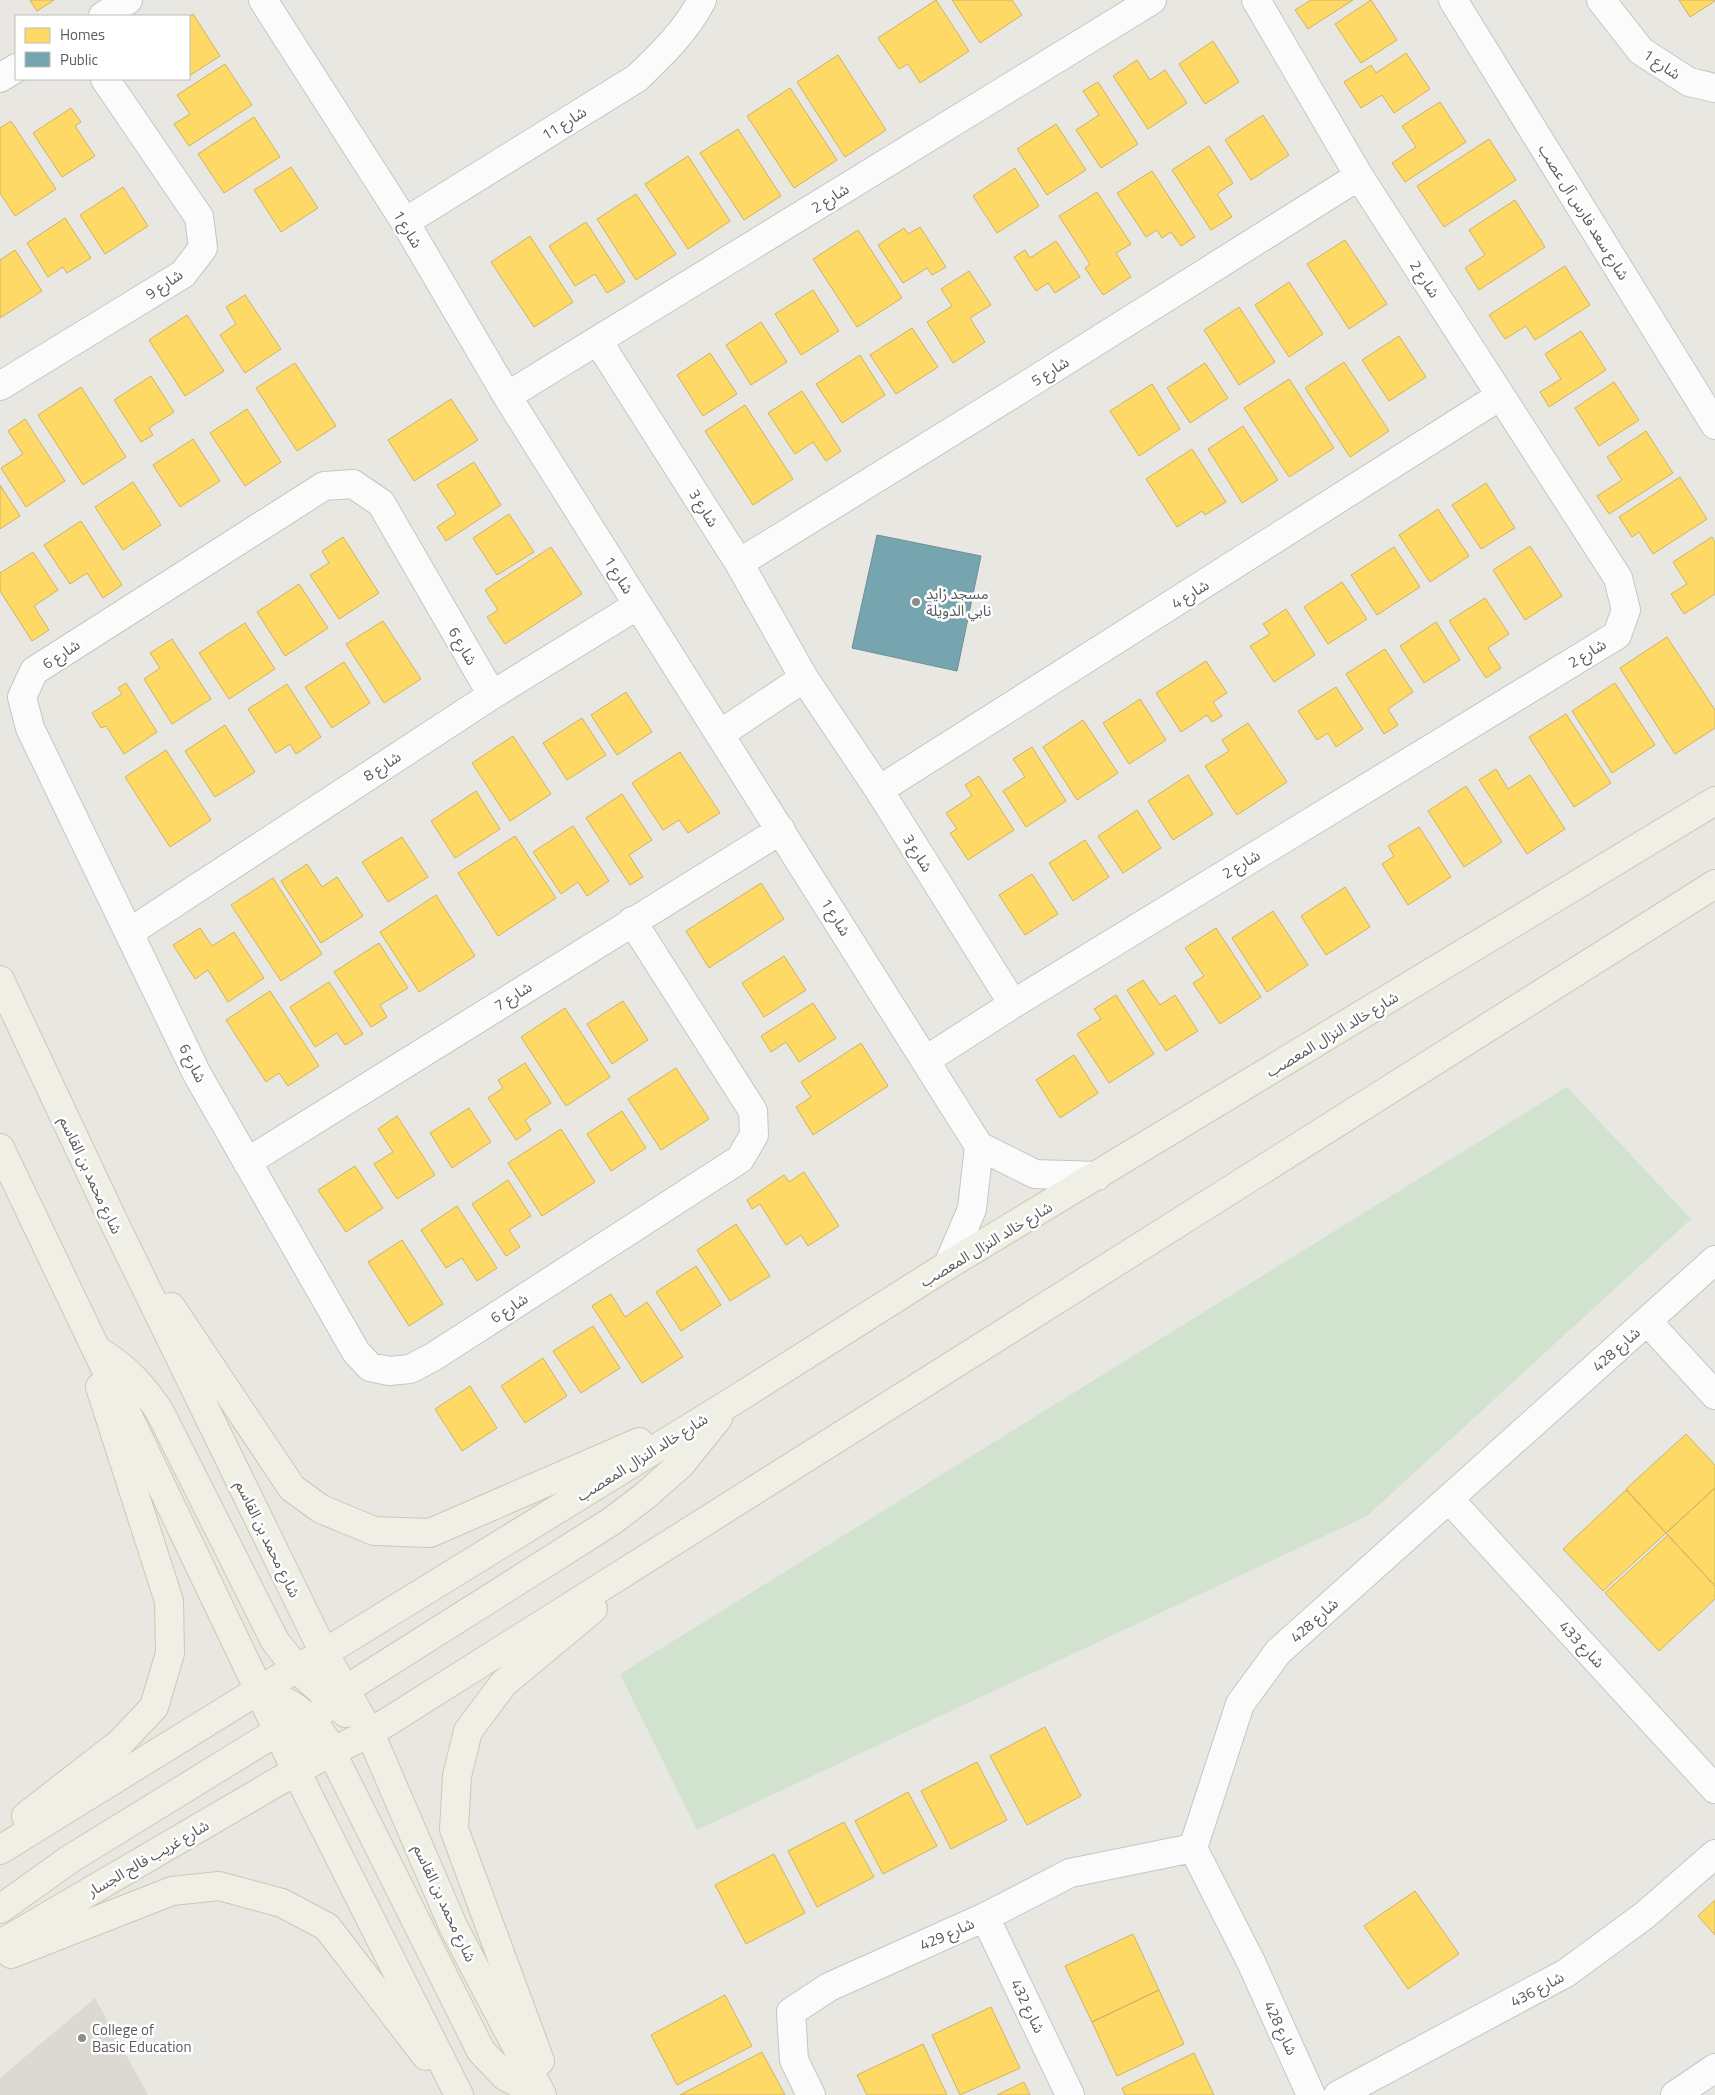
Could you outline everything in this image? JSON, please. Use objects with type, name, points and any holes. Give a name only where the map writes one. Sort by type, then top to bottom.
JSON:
[{"type":"main road","name":"شارع خالد النزال المعصب","points":[[259,1690],[322,1687],[324,1653],[730,1403],[948,1265],[1715,801]]},
{"type":"main road","points":[[296,1771],[370,1733],[1715,884]]},
{"type":"main road","name":"شارع محمد بن القاسم","points":[[0,980],[111,1216],[324,1653],[322,1687],[370,1733],[453,1926],[541,2095]]},
{"type":"main road","points":[[0,1148],[65,1281],[296,1771],[459,2095]]},
{"type":"main road","points":[[111,1216],[292,1488],[321,1509],[374,1530],[430,1533],[730,1403]]},
{"type":"main road","points":[[0,1836],[120,1743],[154,1707],[170,1653],[169,1601],[65,1281]]},
{"type":"main road","points":[[98,1351],[117,1362],[134,1377],[160,1412],[275,1640],[322,1687]]},
{"type":"main road","points":[[296,1771],[298,1748],[305,1730],[306,1715],[322,1687],[612,1521],[681,1464],[730,1403]]},
{"type":"main road","points":[[553,2095],[454,1829],[457,1776],[468,1731],[504,1683],[680,1537]]},
{"type":"main road","points":[[0,1850],[259,1690],[275,1695],[306,1715],[324,1737],[482,2051],[506,2076],[541,2095]]},
{"type":"main road","points":[[0,1909],[70,1859],[306,1715]]},
{"type":"main road","name":"شارع غريب فالح الجسار","points":[[0,1944],[296,1771]]},
{"type":"main road","points":[[0,1958],[172,1890],[219,1886],[282,1903],[327,1927],[455,2095]]},
{"type":"street","points":[[105,15],[128,0]]},
{"type":"street","name":"شارع 1","points":[[263,0],[405,222],[508,396],[979,1146]]},
{"type":"street","name":"شارع 11","points":[[405,222],[637,78],[668,49],[693,17],[702,0]]},
{"type":"street","name":"شارع 2","points":[[508,396],[1152,0]]},
{"type":"street","name":"شارع 2","points":[[926,1060],[1013,1004],[1617,635],[1626,610],[1618,578],[1359,176],[1256,0]]},
{"type":"street","name":"شارع سعد فارس آل عصب","points":[[1453,0],[1715,425]]},
{"type":"street","name":"شارع 1","points":[[1601,0],[1641,51],[1689,82],[1715,88]]},
{"type":"street","points":[[0,78],[15,69]]},
{"type":"street","name":"شارع 9","points":[[0,386],[182,274],[203,248],[200,217],[106,80]]},
{"type":"street","name":"شارع 5","points":[[739,563],[1019,390],[1359,176]]},
{"type":"street","name":"شارع 3","points":[[598,341],[739,563],[804,678],[879,790],[1013,1004]]},
{"type":"street","name":"شارع 4","points":[[879,790],[1500,396]]},
{"type":"street","name":"شارع 6","points":[[492,695],[381,503],[353,484],[324,486],[34,671],[22,697],[30,728],[197,1074],[356,1352],[370,1367],[389,1371],[410,1369],[433,1357],[740,1159],[754,1135],[753,1111],[632,921]]},
{"type":"street","name":"شارع 8","points":[[130,932],[492,695],[638,605]]},
{"type":"street","points":[[720,734],[804,678]]},
{"type":"street","points":[[1666,831],[1715,793]]},
{"type":"street","name":"شارع 7","points":[[247,1162],[781,830]]},
{"type":"street","points":[[948,1265],[972,1209],[979,1146],[1035,1174],[1098,1176]]},
{"type":"street","name":"شارع 428","points":[[1311,2095],[1250,1962],[1193,1848],[1240,1704],[1278,1652],[1715,1260]]},
{"type":"street","points":[[1647,1322],[1715,1394]]},
{"type":"street","name":"شارع 433","points":[[1449,1499],[1715,1789]]},
{"type":"street","name":"شارع 429","points":[[811,2095],[794,2060],[791,2012],[829,1987],[985,1917],[1070,1873],[1193,1848]]},
{"type":"street","name":"شارع 436","points":[[1338,2095],[1566,1974],[1645,1915],[1715,1854]]},
{"type":"street","name":"شارع 432","points":[[985,1917],[1070,2095]]},
{"type":"street","points":[[1675,2095],[1715,2068]]},
{"type":"shaded area","name":"College of Basic Education","points":[[95,1998],[148,2095],[0,2095],[0,2078]]},
{"type":"green space","points":[[1567,1087],[1691,1219],[1367,1516],[697,1830],[620,1674]]},
{"type":"building: Homes","points":[[30,0],[54,0],[37,11]]},
{"type":"building: Homes","points":[[936,0],[969,51],[920,83],[908,64],[899,69],[878,38]]},
{"type":"building: Homes","points":[[952,0],[1012,0],[1022,15],[980,43]]},
{"type":"building: Homes","points":[[1311,0],[1353,0],[1308,29],[1295,10]]},
{"type":"building: Homes","points":[[1371,0],[1397,40],[1361,63],[1335,24]]},
{"type":"building: Homes","points":[[1679,0],[1715,0],[1715,1],[1690,17]]},
{"type":"building: Homes","points":[[193,14],[220,56],[190,75],[190,16]]},
{"type":"building: Homes","points":[[1213,41],[1239,82],[1205,104],[1179,64]]},
{"type":"building: Homes","points":[[1406,53],[1430,89],[1394,113],[1382,95],[1361,108],[1344,82],[1371,65],[1376,73]]},
{"type":"building: Homes","points":[[838,55],[886,130],[845,157],[797,82]]},
{"type":"building: Homes","points":[[1137,60],[1150,80],[1165,70],[1187,103],[1148,129],[1113,76]]},
{"type":"building: Homes","points":[[225,64],[252,105],[189,146],[174,124],[190,114],[177,95]]},
{"type":"building: Homes","points":[[1098,82],[1138,144],[1101,168],[1076,130],[1099,115],[1083,91]]},
{"type":"building: Homes","points":[[790,88],[837,160],[794,188],[747,116]]},
{"type":"building: Homes","points":[[1440,102],[1466,142],[1405,182],[1392,163],[1416,147],[1402,126]]},
{"type":"building: Homes","points":[[71,108],[81,122],[75,126],[95,156],[62,177],[33,133]]},
{"type":"building: Homes","points":[[1263,115],[1289,155],[1251,180],[1225,140]]},
{"type":"building: Homes","points":[[254,117],[280,157],[224,193],[198,154]]},
{"type":"building: Homes","points":[[11,121],[56,189],[15,216],[0,193],[0,128]]},
{"type":"building: Homes","points":[[1056,124],[1086,170],[1047,195],[1017,149]]},
{"type":"building: Homes","points":[[738,129],[781,196],[744,220],[700,153]]},
{"type":"building: Homes","points":[[1489,139],[1516,180],[1444,227],[1417,186]]},
{"type":"building: Homes","points":[[1209,146],[1233,183],[1217,194],[1232,217],[1211,230],[1172,170]]},
{"type":"building: Homes","points":[[688,156],[730,221],[688,249],[645,184]]},
{"type":"building: Homes","points":[[291,167],[318,208],[281,232],[254,190]]},
{"type":"building: Homes","points":[[1015,168],[1039,206],[997,233],[973,196]]},
{"type":"building: Homes","points":[[1152,171],[1195,237],[1181,246],[1171,232],[1162,238],[1157,230],[1146,237],[1117,193]]},
{"type":"building: Homes","points":[[123,187],[148,226],[105,254],[80,215]]},
{"type":"building: Homes","points":[[1097,192],[1131,244],[1116,253],[1131,277],[1103,295],[1085,268],[1090,264],[1059,216]]},
{"type":"building: Homes","points":[[636,194],[676,254],[636,280],[597,219]]},
{"type":"building: Homes","points":[[1515,200],[1545,247],[1479,290],[1465,268],[1485,255],[1469,230]]},
{"type":"building: Homes","points":[[65,218],[91,258],[67,273],[63,267],[48,277],[27,243]]},
{"type":"building: Homes","points":[[586,222],[625,282],[607,293],[595,274],[575,286],[549,246]]},
{"type":"building: Homes","points":[[920,227],[946,267],[932,275],[927,268],[903,283],[878,245],[904,228],[908,234]]},
{"type":"building: Homes","points":[[858,230],[902,298],[857,327],[813,259]]},
{"type":"building: Homes","points":[[530,236],[573,302],[534,327],[491,262]]},
{"type":"building: Homes","points":[[1345,240],[1387,304],[1349,329],[1307,264]]},
{"type":"building: Homes","points":[[1056,241],[1080,277],[1055,293],[1048,283],[1036,291],[1014,257],[1025,250],[1030,258]]},
{"type":"building: Homes","points":[[15,250],[42,291],[0,318],[0,260]]},
{"type":"building: Homes","points":[[1565,266],[1590,305],[1535,340],[1526,326],[1505,339],[1489,315]]},
{"type":"building: Homes","points":[[969,271],[991,305],[970,318],[985,342],[953,363],[927,322],[952,306],[941,289]]},
{"type":"building: Homes","points":[[1289,282],[1323,334],[1289,357],[1255,305]]},
{"type":"building: Homes","points":[[813,290],[839,331],[801,355],[775,314]]},
{"type":"building: Homes","points":[[245,295],[281,349],[245,373],[220,335],[236,324],[226,307]]},
{"type":"building: Homes","points":[[1239,307],[1275,362],[1239,385],[1204,330]]},
{"type":"building: Homes","points":[[187,315],[224,371],[185,396],[149,340]]},
{"type":"building: Homes","points":[[761,322],[787,362],[751,385],[726,345]]},
{"type":"building: Homes","points":[[912,328],[938,367],[896,394],[870,355]]},
{"type":"building: Homes","points":[[1581,331],[1606,370],[1549,407],[1540,392],[1561,379],[1545,354]]},
{"type":"building: Homes","points":[[1399,336],[1426,377],[1389,401],[1362,360]]},
{"type":"building: Homes","points":[[710,353],[737,394],[703,416],[677,375]]},
{"type":"building: Homes","points":[[860,355],[885,395],[842,423],[816,384]]},
{"type":"building: Homes","points":[[1344,362],[1389,431],[1350,457],[1305,388]]},
{"type":"building: Homes","points":[[295,363],[336,426],[297,451],[256,388]]},
{"type":"building: Homes","points":[[1205,363],[1228,398],[1190,423],[1167,388]]},
{"type":"building: Homes","points":[[151,376],[174,412],[149,428],[153,435],[141,442],[114,400]]},
{"type":"building: Homes","points":[[1289,379],[1334,448],[1289,477],[1244,408]]},
{"type":"building: Homes","points":[[1614,382],[1639,420],[1599,446],[1575,408]]},
{"type":"building: Homes","points":[[1152,384],[1180,429],[1139,456],[1110,411]]},
{"type":"building: Homes","points":[[81,387],[126,457],[83,485],[38,415]]},
{"type":"building: Homes","points":[[802,391],[841,451],[826,461],[813,442],[795,454],[768,413]]},
{"type":"building: Homes","points":[[451,399],[478,440],[414,481],[388,440]]},
{"type":"building: Homes","points":[[745,405],[793,479],[753,505],[705,431]]},
{"type":"building: Homes","points":[[247,409],[281,462],[245,486],[210,433]]},
{"type":"building: Homes","points":[[25,419],[65,481],[26,507],[1,468],[23,454],[8,431]]},
{"type":"building: Homes","points":[[1243,426],[1278,480],[1242,503],[1208,449]]},
{"type":"building: Homes","points":[[1646,431],[1673,473],[1609,514],[1597,496],[1622,480],[1607,457]]},
{"type":"building: Homes","points":[[193,439],[220,481],[180,507],[153,465]]},
{"type":"building: Homes","points":[[1192,449],[1226,502],[1205,515],[1202,511],[1177,527],[1146,479]]},
{"type":"building: Homes","points":[[474,462],[501,505],[446,541],[437,527],[456,514],[437,485]]},
{"type":"building: Homes","points":[[1680,477],[1707,519],[1653,554],[1639,532],[1632,537],[1619,517]]},
{"type":"building: Homes","points":[[133,482],[161,525],[123,550],[95,507]]},
{"type":"building: Homes","points":[[1486,483],[1515,528],[1481,549],[1452,505]]},
{"type":"building: Homes","points":[[0,485],[20,516],[0,529]]},
{"type":"building: Homes","points":[[1438,509],[1469,556],[1430,582],[1399,535]]},
{"type":"building: Homes","points":[[509,514],[534,552],[497,575],[473,538]]},
{"type":"building: Homes","points":[[81,521],[122,585],[103,598],[87,573],[70,584],[44,545]]},
{"type":"building: Homes","points":[[343,537],[379,593],[339,619],[310,575],[329,563],[322,551]]},
{"type":"building: Homes","points":[[1712,537],[1715,542],[1715,594],[1684,614],[1671,594],[1687,584],[1673,562]]},
{"type":"building: Homes","points":[[1530,546],[1562,596],[1525,620],[1493,570]]},
{"type":"building: Homes","points":[[551,547],[582,594],[505,644],[487,617],[498,610],[485,590]]},
{"type":"building: Homes","points":[[1394,547],[1420,587],[1377,615],[1351,575]]},
{"type":"building: Homes","points":[[33,552],[58,590],[34,606],[49,630],[32,641],[0,591],[0,573]]},
{"type":"building: Homes","points":[[1342,582],[1367,619],[1328,644],[1304,607]]},
{"type":"building: Homes","points":[[299,584],[328,628],[285,656],[257,612]]},
{"type":"building: Homes","points":[[1485,598],[1509,634],[1488,648],[1501,668],[1486,678],[1449,621]]},
{"type":"building: Homes","points":[[1286,609],[1315,655],[1274,682],[1250,646],[1270,634],[1263,624]]},
{"type":"building: Homes","points":[[383,621],[421,679],[384,703],[346,644]]},
{"type":"building: Homes","points":[[1436,622],[1460,660],[1424,683],[1400,646]]},
{"type":"building: Homes","points":[[245,623],[275,669],[229,699],[199,653]]},
{"type":"building: Homes","points":[[1667,637],[1715,710],[1715,728],[1675,754],[1620,668]]},
{"type":"building: Homes","points":[[172,639],[211,699],[172,724],[144,679],[160,668],[150,653]]},
{"type":"building: Homes","points":[[1385,649],[1413,692],[1388,709],[1398,725],[1384,734],[1346,674]]},
{"type":"building: Homes","points":[[1206,661],[1227,693],[1213,702],[1222,716],[1212,722],[1207,715],[1181,732],[1156,693]]},
{"type":"building: Homes","points":[[344,662],[370,703],[332,728],[305,687]]},
{"type":"building: Homes","points":[[126,683],[157,732],[124,754],[106,726],[101,728],[92,713],[122,694],[118,688]]},
{"type":"building: Homes","points":[[1615,683],[1655,745],[1612,773],[1572,711]]},
{"type":"building: Homes","points":[[287,684],[321,737],[296,754],[290,744],[276,753],[248,709]]},
{"type":"building: Homes","points":[[1336,687],[1363,729],[1336,747],[1328,733],[1317,740],[1298,711]]},
{"type":"building: Homes","points":[[626,692],[652,732],[617,755],[591,715]]},
{"type":"building: Homes","points":[[1140,699],[1166,740],[1129,764],[1103,723]]},
{"type":"building: Homes","points":[[1566,714],[1611,783],[1574,807],[1529,737]]},
{"type":"building: Homes","points":[[582,718],[606,755],[567,780],[543,743]]},
{"type":"building: Homes","points":[[1083,720],[1118,773],[1077,800],[1043,747]]},
{"type":"building: Homes","points":[[1248,723],[1287,782],[1237,815],[1205,766],[1229,751],[1222,740]]},
{"type":"building: Homes","points":[[225,725],[255,772],[215,797],[185,751]]},
{"type":"building: Homes","points":[[513,736],[551,794],[510,821],[472,763]]},
{"type":"building: Homes","points":[[1032,747],[1066,801],[1026,827],[1003,791],[1025,777],[1013,759]]},
{"type":"building: Homes","points":[[166,750],[211,820],[170,847],[125,777]]},
{"type":"building: Homes","points":[[680,752],[720,813],[688,833],[679,820],[663,830],[632,783]]},
{"type":"building: Homes","points":[[1496,769],[1508,789],[1530,775],[1565,829],[1527,854],[1479,780]]},
{"type":"building: Homes","points":[[1188,775],[1213,814],[1173,840],[1148,801]]},
{"type":"building: Homes","points":[[979,776],[1014,830],[968,860],[950,833],[957,829],[946,813],[972,796],[965,785]]},
{"type":"building: Homes","points":[[1466,786],[1502,842],[1464,867],[1428,811]]},
{"type":"building: Homes","points":[[476,791],[500,829],[455,858],[431,821]]},
{"type":"building: Homes","points":[[622,794],[652,840],[629,855],[643,877],[630,885],[586,818]]},
{"type":"building: Homes","points":[[1137,810],[1161,848],[1123,873],[1098,836]]},
{"type":"building: Homes","points":[[573,826],[609,881],[587,896],[578,882],[561,894],[533,852]]},
{"type":"building: Homes","points":[[1419,827],[1451,877],[1408,905],[1382,864],[1394,856],[1388,846]]},
{"type":"building: Homes","points":[[515,836],[556,898],[498,936],[458,873]]},
{"type":"building: Homes","points":[[402,837],[428,877],[388,902],[362,862]]},
{"type":"building: Homes","points":[[1085,840],[1109,877],[1073,901],[1049,863]]},
{"type":"building: Homes","points":[[307,864],[322,887],[337,877],[363,916],[321,943],[281,881]]},
{"type":"building: Homes","points":[[1032,874],[1058,914],[1025,935],[999,895]]},
{"type":"building: Homes","points":[[273,878],[322,954],[281,981],[231,905]]},
{"type":"building: Homes","points":[[761,883],[784,919],[709,968],[686,931]]},
{"type":"building: Homes","points":[[1345,887],[1370,927],[1326,955],[1301,916]]},
{"type":"building: Homes","points":[[436,895],[475,956],[419,992],[380,932]]},
{"type":"building: Homes","points":[[1273,911],[1308,965],[1267,992],[1232,938]]},
{"type":"building: Homes","points":[[200,928],[212,946],[234,932],[264,978],[228,1002],[208,970],[195,979],[173,945]]},
{"type":"building: Homes","points":[[1216,928],[1261,997],[1220,1024],[1193,983],[1204,976],[1185,948]]},
{"type":"building: Homes","points":[[379,943],[408,988],[380,1005],[387,1017],[371,1027],[334,972]]},
{"type":"building: Homes","points":[[784,956],[806,990],[764,1017],[742,983]]},
{"type":"building: Homes","points":[[1143,980],[1160,1005],[1175,995],[1198,1031],[1166,1051],[1127,990]]},
{"type":"building: Homes","points":[[329,982],[363,1034],[345,1045],[337,1033],[315,1047],[290,1007]]},
{"type":"building: Homes","points":[[270,991],[319,1066],[288,1086],[279,1073],[266,1082],[226,1020]]},
{"type":"building: Homes","points":[[1116,995],[1154,1054],[1109,1083],[1077,1034],[1101,1019],[1094,1009]]},
{"type":"building: Homes","points":[[623,1001],[648,1040],[612,1064],[587,1024]]},
{"type":"building: Homes","points":[[813,1003],[836,1038],[799,1062],[786,1042],[771,1052],[761,1036]]},
{"type":"building: Homes","points":[[565,1008],[610,1077],[566,1106],[521,1037]]},
{"type":"building: Homes","points":[[861,1043],[888,1086],[813,1135],[796,1107],[811,1097],[801,1082]]},
{"type":"building: Homes","points":[[1074,1055],[1098,1093],[1060,1118],[1036,1080]]},
{"type":"building: Homes","points":[[525,1063],[551,1103],[525,1120],[531,1130],[516,1140],[488,1098],[503,1088],[498,1080]]},
{"type":"building: Homes","points":[[676,1068],[709,1119],[661,1150],[628,1099]]},
{"type":"building: Homes","points":[[469,1108],[491,1142],[452,1168],[430,1133]]},
{"type":"building: Homes","points":[[622,1111],[646,1148],[611,1171],[587,1134]]},
{"type":"building: Homes","points":[[397,1116],[435,1175],[397,1199],[374,1164],[393,1152],[378,1129]]},
{"type":"building: Homes","points":[[561,1129],[595,1182],[542,1216],[508,1163]]},
{"type":"building: Homes","points":[[355,1166],[383,1208],[346,1232],[318,1190]]},
{"type":"building: Homes","points":[[804,1172],[839,1226],[808,1246],[801,1235],[786,1245],[760,1204],[752,1209],[747,1200],[784,1175],[789,1182]]},
{"type":"building: Homes","points":[[508,1180],[531,1216],[509,1230],[520,1247],[506,1256],[472,1204]]},
{"type":"building: Homes","points":[[457,1206],[497,1268],[477,1281],[462,1258],[446,1268],[421,1230]]},
{"type":"building: Homes","points":[[736,1224],[770,1276],[730,1301],[697,1250]]},
{"type":"building: Homes","points":[[402,1240],[443,1304],[409,1326],[368,1262]]},
{"type":"building: Homes","points":[[696,1266],[721,1305],[681,1331],[656,1292]]},
{"type":"building: Homes","points":[[611,1294],[625,1317],[647,1302],[683,1357],[642,1383],[592,1306]]},
{"type":"building: Homes","points":[[593,1326],[620,1368],[581,1393],[553,1351]]},
{"type":"building: Homes","points":[[543,1358],[567,1396],[525,1423],[501,1386]]},
{"type":"building: Homes","points":[[470,1386],[497,1428],[462,1451],[435,1409]]},
{"type":"building: Homes","points":[[1686,1434],[1715,1465],[1715,1488],[1666,1533],[1626,1489]]},
{"type":"building: Homes","points":[[1715,1488],[1715,1586],[1666,1533]]},
{"type":"building: Homes","points":[[1626,1490],[1666,1533],[1603,1591],[1563,1549]]},
{"type":"building: Homes","points":[[1668,1535],[1715,1586],[1715,1599],[1659,1651],[1605,1593]]},
{"type":"building: Homes","points":[[1045,1727],[1081,1796],[1027,1825],[990,1756]]},
{"type":"building: Homes","points":[[977,1762],[1007,1820],[951,1849],[921,1791]]},
{"type":"building: Homes","points":[[908,1792],[937,1846],[883,1874],[855,1821]]},
{"type":"building: Homes","points":[[844,1822],[874,1877],[817,1907],[788,1851]]},
{"type":"building: Homes","points":[[774,1854],[805,1913],[746,1944],[715,1885]]},
{"type":"building: Homes","points":[[1415,1891],[1459,1954],[1408,1989],[1364,1926]]},
{"type":"building: Homes","points":[[1715,1900],[1715,1935],[1698,1916]]},
{"type":"building: Homes","points":[[1133,1934],[1159,1990],[1092,2022],[1065,1966]]},
{"type":"building: Homes","points":[[1159,1990],[1184,2044],[1117,2076],[1092,2022]]},
{"type":"building: Homes","points":[[725,1995],[752,2046],[677,2085],[651,2035]]},
{"type":"building: Homes","points":[[991,2007],[1020,2068],[960,2095],[932,2035]]},
{"type":"building: Homes","points":[[923,2044],[947,2095],[867,2095],[857,2075]]},
{"type":"building: Homes","points":[[762,2052],[785,2095],[680,2095]]},
{"type":"building: Homes","points":[[1194,2053],[1214,2095],[1125,2095],[1122,2088]]},
{"type":"building: Homes","points":[[1024,2082],[1030,2095],[997,2095]]},
{"type":"building: Public","name":"مسجد زايد نابي الدويلة","points":[[877,535],[981,556],[957,671],[852,648]]},
{"type":"place","name":"مسجد زايد نابي الدويلة","points":[[916,602]]},
{"type":"place","name":"College of Basic Education","points":[[82,2038]]}]
